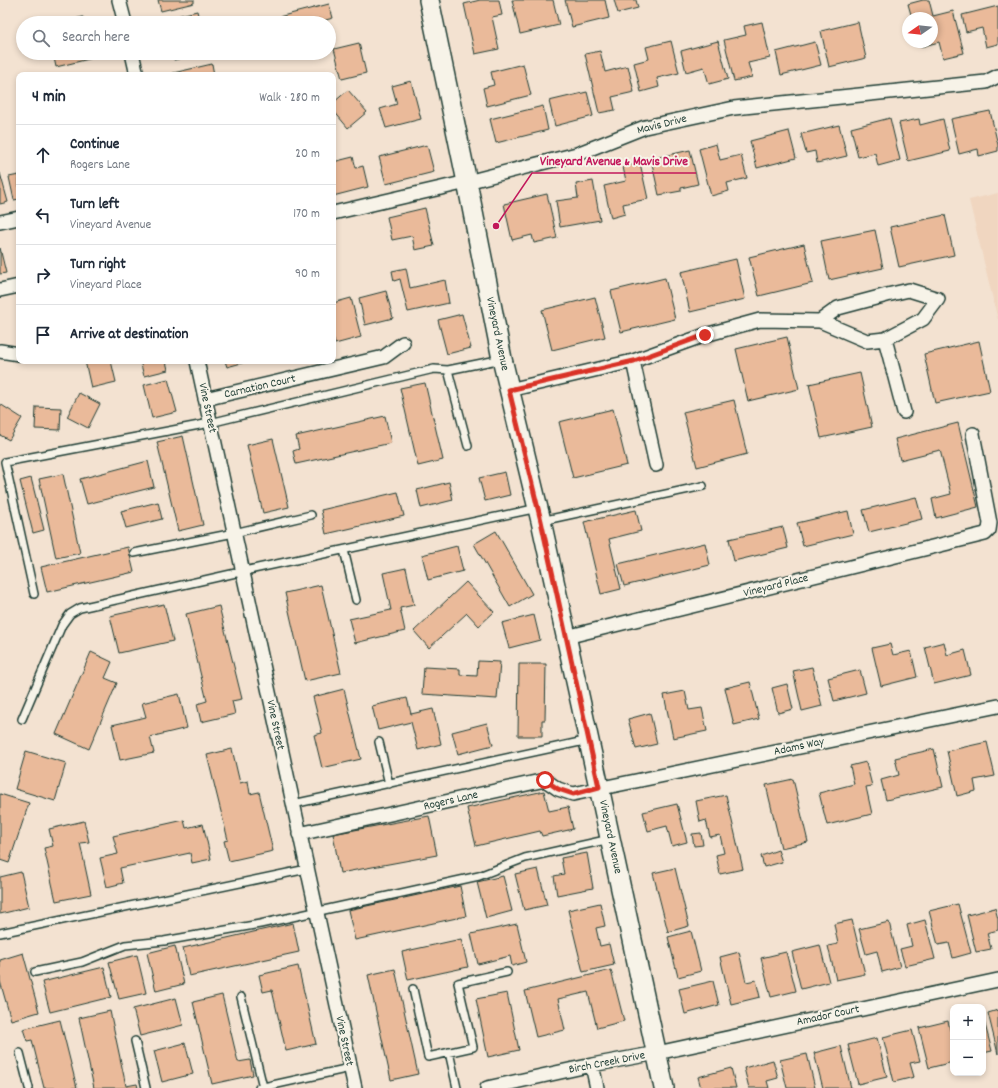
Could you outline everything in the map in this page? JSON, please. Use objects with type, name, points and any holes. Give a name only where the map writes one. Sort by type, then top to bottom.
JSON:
[{"type":"street","points":[[119,0],[122,16]]},
{"type":"street","name":"Vineyard Avenue","points":[[429,0],[502,359],[539,515],[664,1088]]},
{"type":"street","points":[[134,60],[136,72]]},
{"type":"street","name":"Mavis Drive","points":[[336,212],[467,182],[577,154],[645,127],[734,108],[986,82],[998,76]]},
{"type":"street","points":[[0,222],[16,219]]},
{"type":"street","points":[[0,290],[16,287]]},
{"type":"street","points":[[509,390],[634,361],[705,335],[760,320],[820,321],[867,341],[885,339],[923,319],[938,299],[910,290],[838,308],[820,321]]},
{"type":"street","points":[[885,339],[904,412]]},
{"type":"street","name":"Carnation Court","points":[[205,399],[384,357],[404,343]]},
{"type":"street","points":[[0,351],[16,354]]},
{"type":"street","points":[[634,361],[656,465]]},
{"type":"street","name":"Vine Street","points":[[198,364],[292,804],[355,1088]]},
{"type":"street","name":"Vineyard Place","points":[[566,638],[986,534],[989,530],[990,524],[973,434]]},
{"type":"street","name":"Adams Way","points":[[599,787],[998,706]]},
{"type":"street","name":"Rogers Lane","points":[[299,834],[545,780],[558,789],[573,794],[599,787]]},
{"type":"street","name":"Amador Court","points":[[657,1053],[998,980]]},
{"type":"street","name":"Birch Creek Drive","points":[[487,1088],[592,1065],[657,1053]]},
{"type":"street","points":[[592,1065],[597,1088]]},
{"type":"lane","points":[[34,594],[5,462],[210,423],[434,369],[448,370],[502,359]]},
{"type":"lane","points":[[448,370],[468,446]]},
{"type":"lane","points":[[22,719],[62,625],[70,614],[80,608],[242,571],[344,550],[703,486]]},
{"type":"lane","points":[[134,553],[234,533],[311,515]]},
{"type":"lane","points":[[344,550],[356,600]]},
{"type":"lane","points":[[292,804],[589,740]]},
{"type":"lane","points":[[379,742],[389,784]]},
{"type":"lane","points":[[36,972],[82,962],[125,945],[164,941],[260,924],[479,876],[525,858],[610,839]]},
{"type":"lane","points":[[0,933],[307,869]]},
{"type":"lane","points":[[413,989],[428,1057],[473,1047],[458,983],[507,972]]},
{"type":"lane","points":[[241,997],[261,1088],[350,1068]]},
{"type":"lane","points":[[135,1042],[146,1088]]},
{"type":"lane","points":[[449,1052],[457,1088]]},
{"type":"lane","points":[[20,1053],[29,1088]]},
{"type":"shaded area","points":[[998,193],[998,320],[969,200]]},
{"type":"building","points":[[158,0],[194,0],[194,3],[161,11]]},
{"type":"building","points":[[480,0],[499,0],[502,15],[492,17],[499,49],[475,54],[464,4]]},
{"type":"building","points":[[512,0],[553,0],[559,25],[520,34]]},
{"type":"building","points":[[565,0],[605,0],[609,18],[572,27]]},
{"type":"building","points":[[614,0],[636,0],[638,8],[618,13]]},
{"type":"building","points":[[929,0],[932,12],[910,12],[908,4]]},
{"type":"building","points":[[329,4],[332,16],[282,16]]},
{"type":"building","points":[[998,6],[998,44],[986,47],[982,28],[966,32],[962,15]]},
{"type":"building","points":[[197,11],[198,16],[176,16]]},
{"type":"building","points":[[953,11],[964,53],[943,58],[939,42],[938,15]]},
{"type":"building","points":[[762,22],[770,58],[748,63],[752,77],[734,81],[724,40],[746,35],[744,26]]},
{"type":"building","points":[[858,22],[866,58],[829,67],[821,31]]},
{"type":"building","points":[[671,41],[679,73],[657,78],[659,87],[641,92],[634,63],[649,59],[646,47]]},
{"type":"building","points":[[718,41],[728,79],[709,84],[704,67],[686,72],[681,51]]},
{"type":"building","points":[[815,42],[821,65],[781,75],[776,52]]},
{"type":"building","points":[[359,43],[366,73],[342,79],[336,56],[336,49]]},
{"type":"building","points":[[600,51],[605,72],[628,66],[634,92],[612,97],[615,110],[599,113],[585,54]]},
{"type":"building","points":[[54,60],[85,60],[56,67]]},
{"type":"building","points":[[212,64],[213,72],[177,72]]},
{"type":"building","points":[[523,64],[531,95],[487,106],[483,88],[494,85],[491,72]]},
{"type":"building","points":[[411,81],[421,119],[386,128],[380,109],[397,104],[392,86]]},
{"type":"building","points":[[348,90],[367,112],[348,128],[336,114],[336,100]]},
{"type":"building","points":[[587,92],[593,116],[555,126],[549,101]]},
{"type":"building","points":[[543,106],[548,130],[496,143],[490,119]]},
{"type":"building","points":[[990,111],[998,151],[979,156],[978,149],[959,154],[951,119]]},
{"type":"building","points":[[890,118],[900,160],[878,166],[875,153],[858,157],[851,128]]},
{"type":"building","points":[[919,119],[920,125],[943,119],[950,151],[908,161],[899,123]]},
{"type":"building","points":[[839,125],[847,156],[817,163],[815,151],[806,153],[801,134]]},
{"type":"building","points":[[789,131],[796,158],[757,168],[750,141]]},
{"type":"building","points":[[716,144],[720,160],[741,155],[747,178],[727,183],[729,191],[711,196],[699,149]]},
{"type":"building","points":[[427,145],[434,172],[386,184],[379,157]]},
{"type":"building","points":[[690,150],[698,184],[681,188],[681,191],[659,195],[651,159]]},
{"type":"building","points":[[353,157],[356,168],[363,166],[368,187],[336,195],[336,161]]},
{"type":"building","points":[[640,163],[648,199],[623,204],[625,214],[611,218],[604,186],[626,181],[623,167]]},
{"type":"building","points":[[0,173],[8,202],[0,204]]},
{"type":"building","points":[[16,176],[16,200],[14,200],[9,177]]},
{"type":"building","points":[[593,181],[600,220],[560,227],[556,201],[578,198],[576,184]]},
{"type":"building","points":[[547,194],[557,238],[534,243],[532,235],[512,240],[504,204]]},
{"type":"building","points":[[425,208],[434,246],[415,250],[412,236],[392,240],[387,217]]},
{"type":"building","points":[[945,215],[954,255],[899,267],[890,227]]},
{"type":"building","points":[[875,230],[883,268],[829,280],[821,241]]},
{"type":"building","points":[[804,244],[813,283],[759,296],[749,257]]},
{"type":"building","points":[[0,248],[6,273],[0,274]]},
{"type":"building","points":[[736,259],[745,299],[690,312],[681,272]]},
{"type":"building","points":[[406,268],[410,288],[445,280],[449,303],[408,312],[400,279],[394,281],[392,271]]},
{"type":"building","points":[[665,278],[675,319],[621,332],[611,291]]},
{"type":"building","points":[[386,291],[393,318],[365,325],[359,298]]},
{"type":"building","points":[[595,297],[605,337],[552,350],[542,310]]},
{"type":"building","points":[[351,298],[361,337],[336,344],[336,302]]},
{"type":"building","points":[[462,314],[471,348],[447,354],[438,320]]},
{"type":"building","points":[[787,337],[799,389],[748,401],[736,349]]},
{"type":"building","points":[[979,341],[990,391],[935,403],[924,354]]},
{"type":"building","points":[[86,364],[112,364],[116,382],[91,388]]},
{"type":"building","points":[[141,364],[167,364],[168,370],[144,376]]},
{"type":"building","points":[[226,364],[238,364],[227,367]]},
{"type":"building","points":[[860,373],[872,427],[821,438],[809,384]]},
{"type":"building","points":[[168,379],[177,412],[152,418],[144,385]]},
{"type":"building","points":[[425,383],[443,460],[418,466],[400,388]]},
{"type":"building","points":[[79,393],[100,404],[88,428],[67,417]]},
{"type":"building","points":[[734,400],[747,454],[697,467],[683,412]]},
{"type":"building","points":[[0,404],[22,418],[9,440],[0,435]]},
{"type":"building","points":[[36,407],[61,408],[60,430],[35,429]]},
{"type":"building","points":[[613,409],[627,465],[573,478],[559,422]]},
{"type":"building","points":[[385,416],[391,443],[296,464],[293,451],[299,449],[296,436]]},
{"type":"building","points":[[958,423],[978,507],[936,518],[932,499],[951,494],[940,450],[900,460],[895,439]]},
{"type":"building","points":[[183,436],[203,525],[178,531],[157,442]]},
{"type":"building","points":[[273,439],[289,507],[263,513],[247,445]]},
{"type":"building","points":[[148,461],[154,487],[87,504],[80,479]]},
{"type":"building","points":[[505,472],[510,495],[485,501],[479,478]]},
{"type":"building","points":[[63,474],[80,553],[56,558],[39,479]]},
{"type":"building","points":[[31,478],[44,530],[33,533],[20,481]]},
{"type":"building","points":[[449,482],[453,500],[421,508],[417,490]]},
{"type":"building","points":[[398,492],[404,516],[326,534],[321,510]]},
{"type":"building","points":[[916,497],[922,519],[869,532],[863,510]]},
{"type":"building","points":[[158,502],[162,519],[126,528],[121,511]]},
{"type":"building","points":[[636,510],[641,531],[609,539],[621,589],[601,594],[584,522]]},
{"type":"building","points":[[848,511],[853,534],[803,546],[797,523]]},
{"type":"building","points":[[783,527],[788,548],[734,561],[729,539]]},
{"type":"building","points":[[496,531],[532,594],[510,607],[474,544]]},
{"type":"building","points":[[705,543],[710,565],[624,586],[618,564]]},
{"type":"building","points":[[457,546],[463,571],[428,580],[422,555]]},
{"type":"building","points":[[128,547],[134,572],[47,592],[41,567]]},
{"type":"building","points":[[406,568],[414,605],[400,608],[405,631],[355,643],[349,619],[391,610],[383,573]]},
{"type":"building","points":[[466,582],[494,612],[479,626],[467,613],[429,648],[414,631]]},
{"type":"building","points":[[321,585],[341,673],[305,681],[285,593]]},
{"type":"building","points":[[164,604],[173,641],[119,653],[110,616]]},
{"type":"building","points":[[219,606],[242,699],[232,701],[235,714],[201,722],[197,704],[207,701],[186,614]]},
{"type":"building","points":[[534,615],[540,640],[509,648],[502,623]]},
{"type":"building","points":[[944,642],[947,655],[965,650],[971,675],[934,684],[925,647]]},
{"type":"building","points":[[890,644],[893,655],[911,651],[917,677],[881,686],[872,648]]},
{"type":"building","points":[[91,652],[112,662],[105,678],[117,683],[89,749],[56,734]]},
{"type":"building","points":[[478,661],[500,662],[497,699],[422,694],[424,667],[460,669],[460,675],[477,676]]},
{"type":"building","points":[[519,664],[546,664],[545,720],[542,720],[542,736],[518,736]]},
{"type":"building","points":[[812,667],[822,706],[802,711],[793,671]]},
{"type":"building","points":[[860,670],[866,693],[834,701],[828,678]]},
{"type":"building","points":[[750,682],[759,719],[734,725],[725,688]]},
{"type":"building","points":[[787,684],[793,709],[778,713],[772,688]]},
{"type":"building","points":[[344,689],[361,759],[322,768],[314,735],[322,733],[313,697]]},
{"type":"building","points":[[685,691],[689,710],[702,708],[707,731],[673,738],[664,695]]},
{"type":"building","points":[[179,694],[187,728],[150,737],[154,753],[120,760],[112,725],[146,717],[142,703]]},
{"type":"building","points":[[407,698],[411,714],[433,709],[441,744],[418,750],[411,722],[378,730],[372,706]]},
{"type":"building","points":[[650,713],[657,744],[636,749],[628,719]]},
{"type":"building","points":[[487,723],[493,745],[458,754],[452,732]]},
{"type":"building","points":[[987,742],[995,776],[974,780],[976,791],[957,796],[947,751]]},
{"type":"building","points":[[232,749],[240,783],[248,781],[250,794],[259,792],[273,851],[229,861],[224,841],[228,840],[207,755]]},
{"type":"building","points":[[934,749],[943,787],[886,800],[881,780],[899,775],[895,758]]},
{"type":"building","points":[[26,751],[66,763],[55,801],[15,789]]},
{"type":"building","points":[[866,762],[872,786],[866,787],[872,814],[827,825],[819,793],[854,784],[850,766]]},
{"type":"building","points":[[793,779],[808,842],[781,848],[766,785]]},
{"type":"building","points":[[544,791],[549,811],[568,807],[573,829],[542,836],[540,831],[476,846],[467,808]]},
{"type":"building","points":[[0,794],[29,803],[9,863],[0,860]]},
{"type":"building","points":[[726,795],[743,869],[720,874],[716,855],[724,853],[720,835],[710,837],[706,820],[700,822],[696,801]]},
{"type":"building","points":[[677,804],[687,842],[672,846],[667,826],[648,831],[643,812]]},
{"type":"building","points":[[429,816],[437,855],[340,873],[333,834]]},
{"type":"building","points":[[184,820],[186,828],[203,824],[211,859],[192,863],[190,853],[120,868],[123,883],[107,887],[100,858],[118,854],[113,836]]},
{"type":"building","points":[[84,821],[89,842],[80,843],[91,894],[56,901],[44,848],[53,846],[49,829]]},
{"type":"building","points":[[701,833],[703,845],[694,846],[692,834]]},
{"type":"building","points":[[778,850],[782,862],[764,867],[761,856]]},
{"type":"building","points":[[587,853],[593,888],[557,895],[554,876],[564,874],[561,858]]},
{"type":"building","points":[[675,868],[689,926],[668,932],[653,873]]},
{"type":"building","points":[[538,869],[547,905],[524,910],[515,874]]},
{"type":"building","points":[[21,872],[29,907],[0,914],[0,877]]},
{"type":"building","points":[[503,876],[512,911],[486,918],[477,882]]},
{"type":"building","points":[[460,886],[466,916],[355,940],[348,910]]},
{"type":"building","points":[[600,903],[605,926],[596,928],[600,946],[609,944],[614,965],[583,972],[568,910]]},
{"type":"building","points":[[958,904],[971,953],[953,958],[949,943],[938,945],[929,911]]},
{"type":"building","points":[[995,908],[998,919],[998,930],[987,933],[991,949],[976,952],[967,915]]},
{"type":"building","points":[[852,920],[865,974],[836,980],[828,946],[838,944],[834,924]]},
{"type":"building","points":[[925,920],[935,959],[905,966],[900,949],[912,946],[907,925]]},
{"type":"building","points":[[889,922],[900,967],[882,972],[877,951],[866,954],[859,929]]},
{"type":"building","points":[[293,923],[299,952],[189,976],[183,948]]},
{"type":"building","points":[[517,924],[526,962],[512,966],[510,956],[478,964],[471,934]]},
{"type":"building","points":[[691,931],[701,971],[678,977],[668,937]]},
{"type":"building","points":[[461,939],[468,967],[408,980],[402,952]]},
{"type":"building","points":[[820,945],[829,982],[801,989],[792,952]]},
{"type":"building","points":[[175,946],[184,984],[156,991],[147,953]]},
{"type":"building","points":[[739,952],[746,982],[756,980],[760,997],[731,1004],[720,957]]},
{"type":"building","points":[[786,952],[796,991],[771,997],[761,958]]},
{"type":"building","points":[[23,953],[39,1012],[11,1020],[0,981],[0,960]]},
{"type":"building","points":[[137,955],[146,993],[119,999],[109,962]]},
{"type":"building","points":[[298,966],[316,1044],[286,1051],[272,990],[263,992],[259,975]]},
{"type":"building","points":[[104,967],[111,997],[50,1012],[42,982]]},
{"type":"building","points":[[395,969],[418,1074],[391,1080],[368,975]]},
{"type":"building","points":[[611,970],[624,1021],[597,1028],[588,992],[558,999],[565,1030],[536,1037],[525,991]]},
{"type":"building","points":[[713,981],[719,1005],[685,1014],[679,989]]},
{"type":"building","points":[[507,993],[519,1050],[488,1057],[476,999]]},
{"type":"building","points":[[222,995],[238,1062],[250,1060],[253,1075],[212,1084],[193,1002]]},
{"type":"building","points":[[176,998],[183,1025],[140,1036],[133,1009]]},
{"type":"building","points":[[998,1010],[998,1054],[988,1013]]},
{"type":"building","points":[[110,1011],[126,1086],[137,1084],[138,1088],[94,1088],[79,1018]]},
{"type":"building","points":[[60,1020],[77,1088],[44,1088],[32,1040],[27,1041],[23,1029]]},
{"type":"building","points":[[948,1021],[950,1029],[950,1063],[929,1068],[919,1028]]},
{"type":"building","points":[[986,1028],[992,1051],[986,1052]]},
{"type":"building","points":[[912,1030],[920,1061],[910,1063],[914,1077],[894,1082],[883,1037]]},
{"type":"building","points":[[877,1038],[887,1077],[858,1084],[848,1045]]},
{"type":"building","points":[[185,1043],[193,1074],[162,1082],[154,1051]]},
{"type":"building","points":[[841,1046],[851,1088],[823,1088],[814,1053]]},
{"type":"building","points":[[807,1054],[815,1088],[787,1088],[780,1060]]},
{"type":"building","points":[[773,1060],[778,1078],[767,1081],[769,1088],[749,1088],[744,1068]]},
{"type":"building","points":[[731,1068],[736,1088],[701,1088],[698,1077]]},
{"type":"place","name":"Vineyard Avenue & Mavis Drive","points":[[496,226]]},
{"type":"route","points":[[545,780],[558,789],[573,794],[599,787],[541,521],[509,390],[634,361],[705,335]]}]
